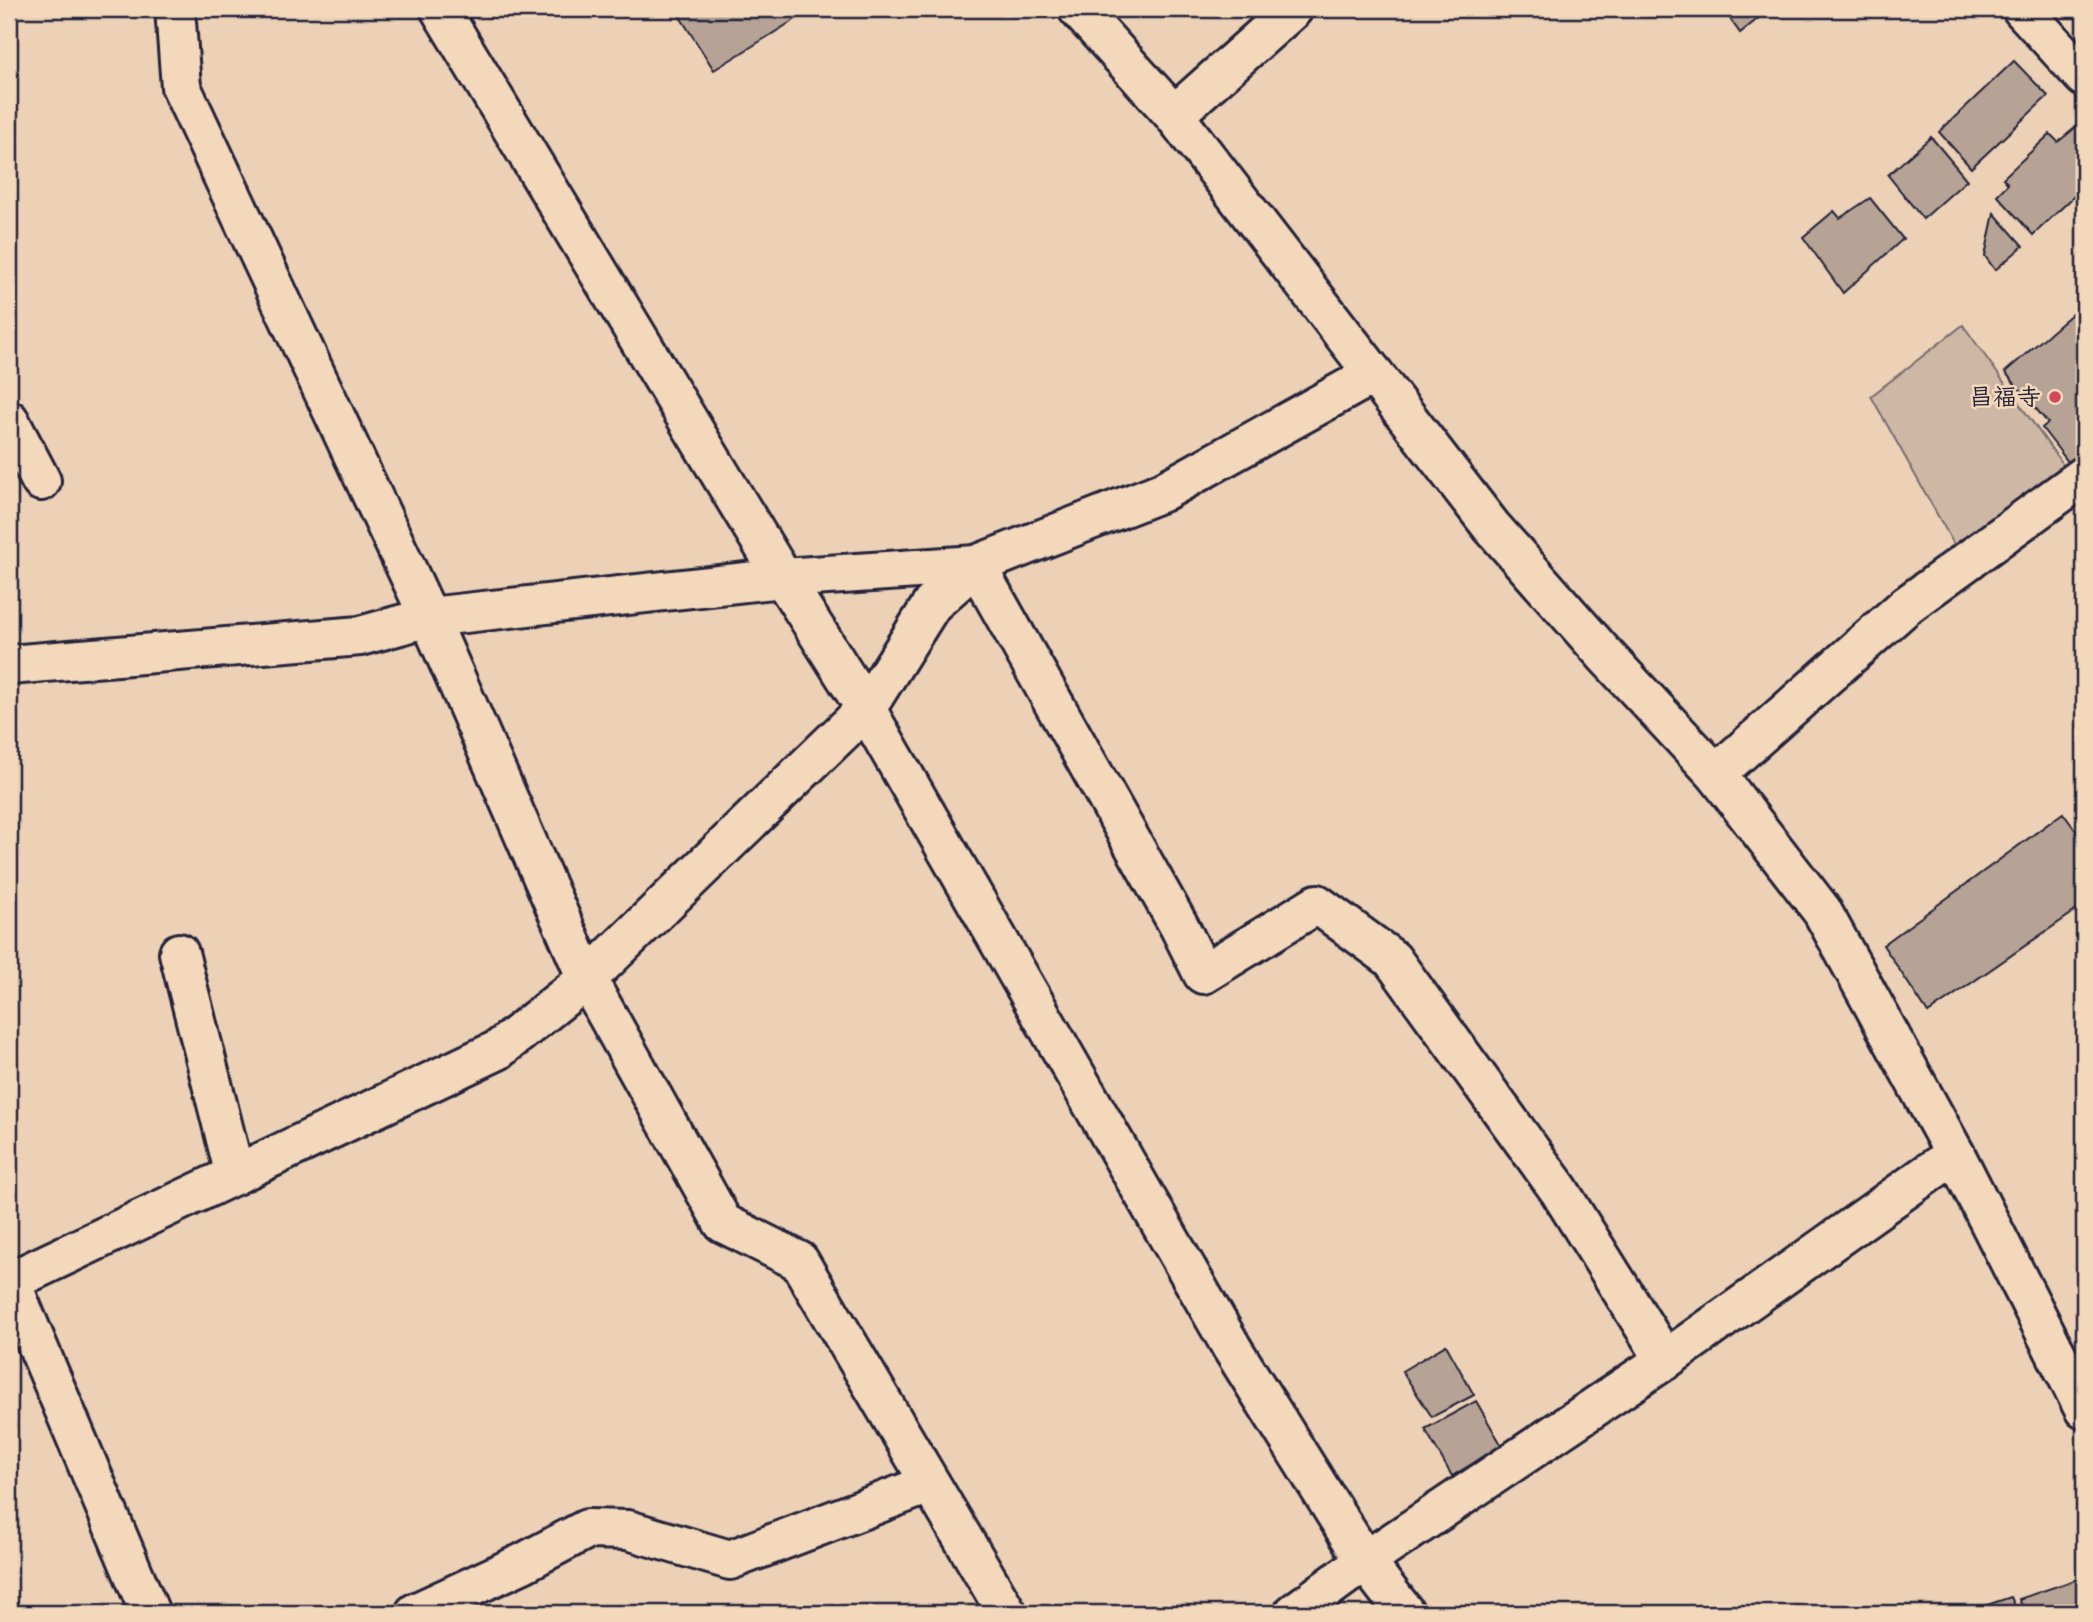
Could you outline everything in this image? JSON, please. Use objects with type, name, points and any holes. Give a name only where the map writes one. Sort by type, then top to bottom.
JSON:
[{"type":"street","points":[[175,9],[181,88],[429,617],[587,979],[723,1223],[799,1261],[1007,1613]]},
{"type":"street","points":[[440,9],[783,578],[866,709],[1232,1348],[1365,1561],[1405,1613]]},
{"type":"street","points":[[1077,9],[1174,115],[1491,526],[1605,656],[1716,774],[1822,911],[1955,1154],[2084,1409]]},
{"type":"street","points":[[1174,115],[1293,9]]},
{"type":"street","points":[[2022,9],[2084,77]]},
{"type":"street","points":[[9,665],[360,636],[429,617],[783,578],[976,565],[1162,492],[1374,374]]},
{"type":"street","points":[[9,420],[41,481]]},
{"type":"street","points":[[1716,774],[1907,605],[2084,476]]},
{"type":"street","points":[[150,1613],[10,1280],[498,1050],[587,979],[866,709],[932,604],[976,565]]},
{"type":"street","points":[[976,565],[1179,926],[1203,974],[1317,904],[1392,959],[1559,1190],[1665,1360]]},
{"type":"street","points":[[179,953],[235,1175]]},
{"type":"street","points":[[1294,1613],[1365,1561],[1665,1360],[1955,1154]]},
{"type":"street","points":[[415,1613],[523,1563],[587,1529],[628,1530],[730,1560],[929,1484]]},
{"type":"shaded area","points":[[1963,325],[2066,469],[1957,550],[1871,396]]},
{"type":"building","points":[[675,9],[812,9],[714,70]]},
{"type":"building","points":[[1723,9],[1762,9],[1765,13],[1740,33]]},
{"type":"building","points":[[2014,61],[2048,96],[1971,168],[1939,132]]},
{"type":"building","points":[[2082,122],[2084,187],[2033,235],[1997,195],[2008,184],[2003,178],[2050,134],[2058,142]]},
{"type":"building","points":[[1931,137],[1967,180],[1923,219],[1888,175]]},
{"type":"building","points":[[1870,198],[1903,239],[1843,293],[1803,237],[1834,211],[1840,218]]},
{"type":"building","points":[[1994,213],[2023,246],[1995,270],[1985,256]]},
{"type":"building","name":"昌福寺","points":[[2080,307],[2084,312],[2084,450],[2069,463],[2042,428],[2048,423],[2005,372]]},
{"type":"building","points":[[2063,813],[2084,842],[2084,905],[1928,1013],[1883,945]]},
{"type":"building","points":[[1446,1345],[1474,1395],[1432,1417],[1402,1371]]},
{"type":"building","points":[[1476,1401],[1502,1446],[1452,1476],[1425,1429]]},
{"type":"building","points":[[2084,1577],[2084,1613],[2025,1613],[2019,1599]]},
{"type":"building","points":[[2011,1597],[2018,1613],[1963,1613]]},
{"type":"place","name":"昌福寺","points":[[2055,397]]}]
